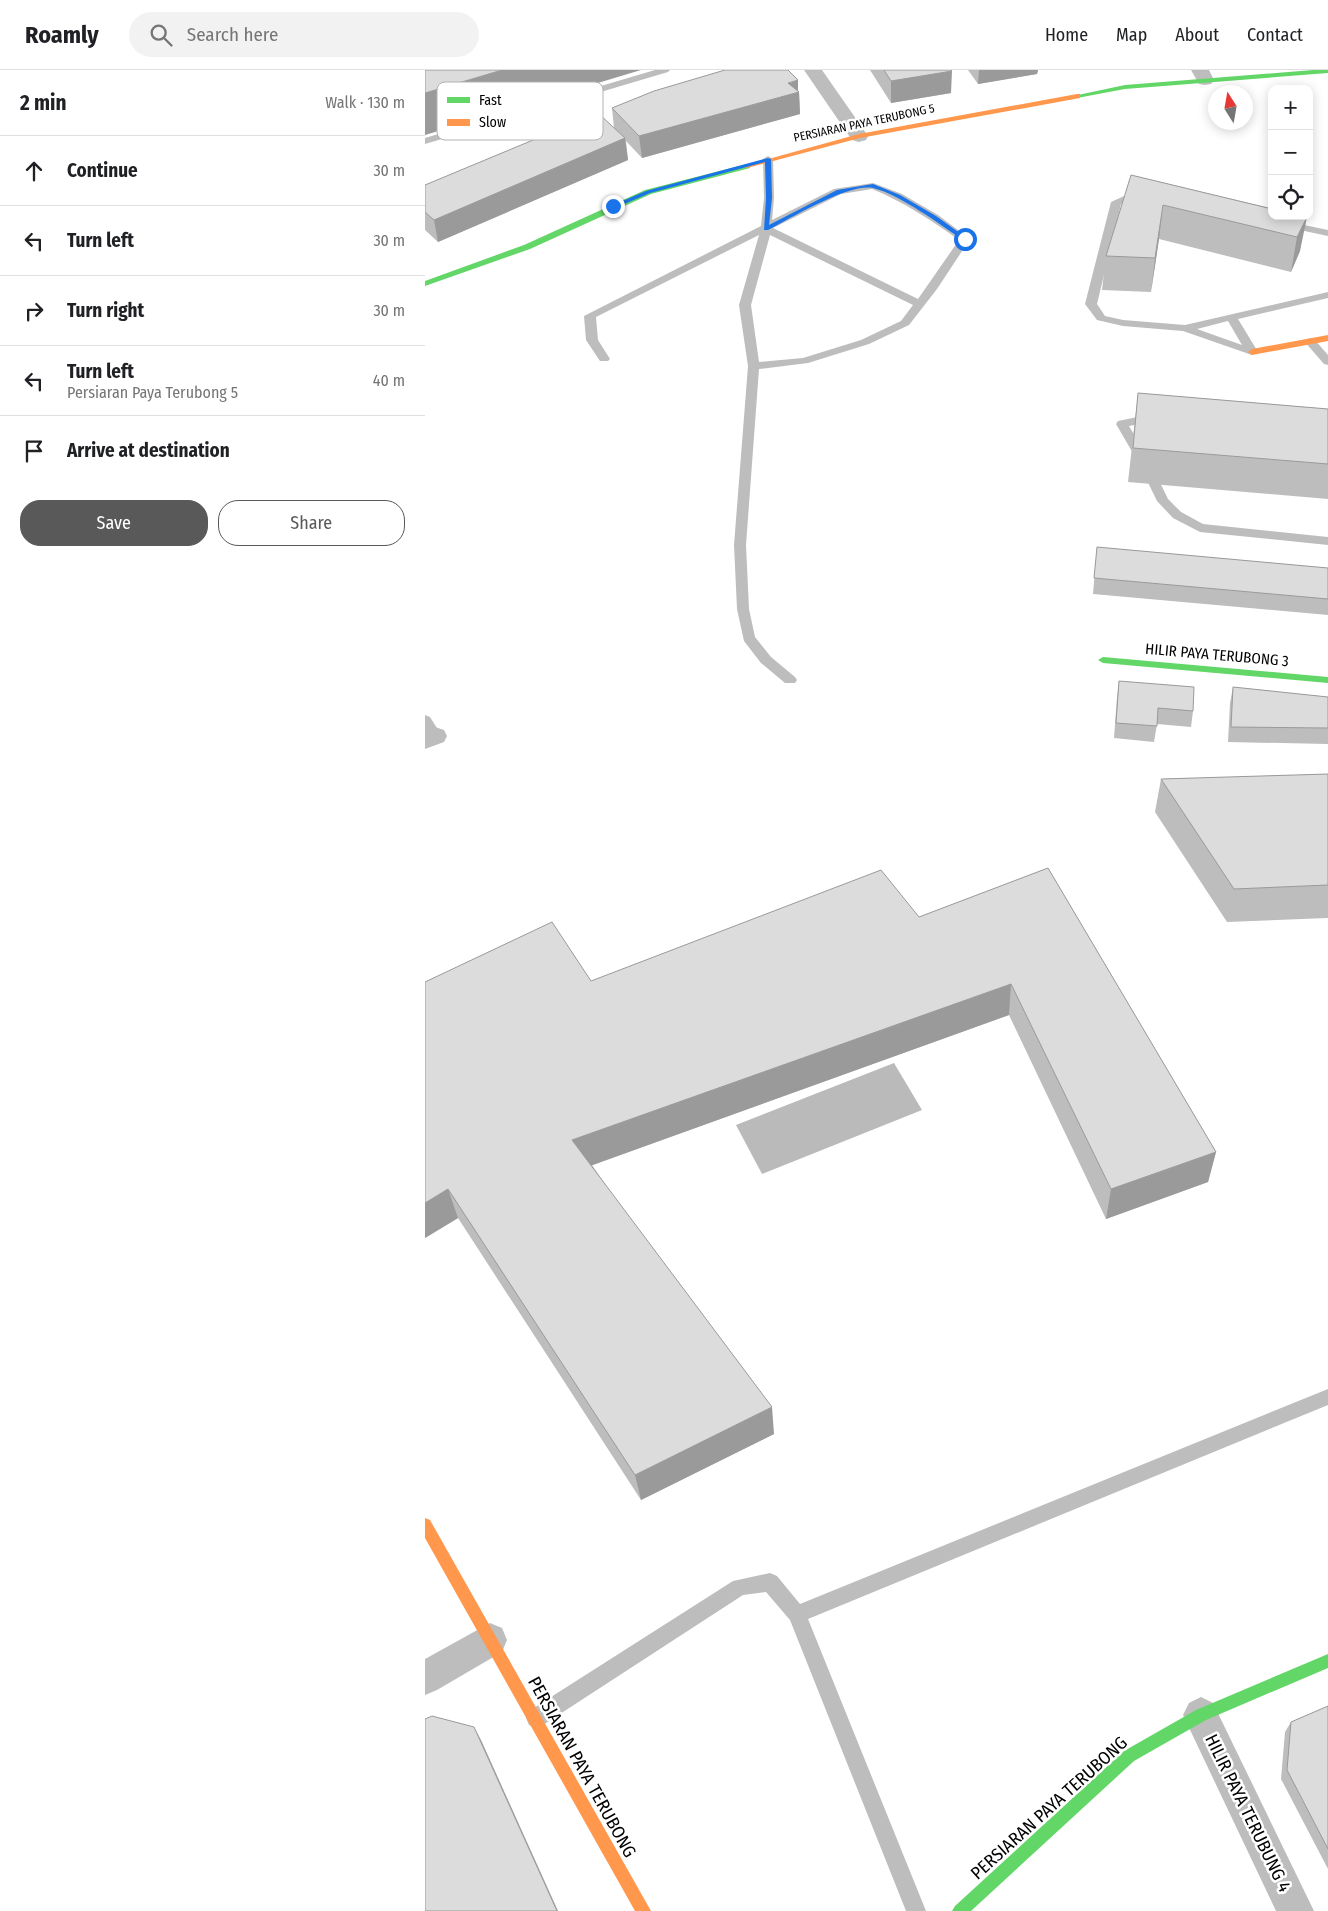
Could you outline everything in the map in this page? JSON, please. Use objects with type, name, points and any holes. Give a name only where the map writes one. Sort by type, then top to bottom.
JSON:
[{"type":"street","points":[[813,70],[859,136]]},
{"type":"street","name":"PERSIARAN PAYA TERUBONG 5","points":[[425,284],[527,247],[648,192],[859,136],[1125,87],[1203,75],[1328,71]]},
{"type":"street","points":[[1252,352],[1328,338]]},
{"type":"street","name":"HILIR PAYA TERUBONG 3","points":[[1103,660],[1328,680]]},
{"type":"street","name":"PERSIARAN PAYA TERUBONG","points":[[425,1525],[536,1718],[643,1911]]},
{"type":"street","points":[[425,1678],[490,1640]]},
{"type":"street","name":"PERSIARAN PAYA TERUBONG","points":[[960,1911],[1129,1756],[1201,1716],[1328,1661]]},
{"type":"street","name":"HILIR PAYA TERUBUNG 4","points":[[1201,1716],[1295,1911]]},
{"type":"lane","points":[[603,88],[665,70]]},
{"type":"lane","points":[[425,141],[437,137]]},
{"type":"lane","points":[[768,159],[769,198],[766,229],[745,305],[754,366],[740,545],[743,609],[749,638],[766,660],[790,680]]},
{"type":"lane","points":[[604,359],[592,340],[590,316],[839,192],[873,186],[898,196],[934,217],[965,239],[905,323],[865,342],[805,361],[754,366]]},
{"type":"lane","points":[[1156,196],[1133,195],[1116,202],[1091,304],[1101,318],[1123,323],[1185,328],[1252,352]]},
{"type":"lane","points":[[1275,222],[1328,233]]},
{"type":"lane","points":[[766,229],[919,304]]},
{"type":"lane","points":[[1185,328],[1328,295]]},
{"type":"lane","points":[[1232,318],[1252,352]]},
{"type":"lane","points":[[1311,342],[1328,362]]},
{"type":"lane","points":[[1165,416],[1122,424],[1143,460],[1163,501],[1177,515],[1200,528],[1328,540]]},
{"type":"lane","points":[[797,1614],[1328,1397]]},
{"type":"lane","points":[[536,1718],[740,1587],[769,1582],[797,1614],[917,1911]]},
{"type":"shaded area","points":[[894,1063],[922,1110],[762,1174],[736,1125]]},
{"type":"building","points":[[425,70],[502,70],[462,82],[437,82],[437,89],[425,93]]},
{"type":"building","points":[[725,70],[788,70],[798,80],[788,83],[799,92],[639,136],[612,108],[654,91]]},
{"type":"building","points":[[884,70],[951,70],[952,71],[891,81]]},
{"type":"building","points":[[603,118],[625,138],[434,220],[425,212],[425,185],[533,140],[603,140]]},
{"type":"building","points":[[1131,175],[1268,208],[1268,220],[1306,220],[1297,237],[1163,205],[1155,258],[1106,256]]},
{"type":"building","points":[[1138,393],[1328,409],[1328,464],[1133,448]]},
{"type":"building","points":[[1097,547],[1328,568],[1328,599],[1094,578]]},
{"type":"building","points":[[1119,681],[1194,687],[1193,711],[1158,708],[1157,726],[1116,723]]},
{"type":"building","points":[[1233,687],[1328,697],[1328,728],[1231,727]]},
{"type":"building","points":[[1328,774],[1328,885],[1234,889],[1161,779]]},
{"type":"building","points":[[1048,868],[1216,1152],[1111,1189],[1011,984],[572,1140],[772,1407],[635,1475],[448,1189],[425,1203],[425,982],[552,922],[591,981],[881,870],[919,917]]},
{"type":"building","points":[[1328,1706],[1328,1849],[1287,1770],[1291,1722]]},
{"type":"building","points":[[432,1716],[474,1727],[557,1911],[425,1911],[425,1719]]},
{"type":"traffic: fast","points":[[1077,96],[1125,87],[1328,71]]},
{"type":"traffic: fast","points":[[425,284],[527,247],[648,192],[747,166]]},
{"type":"traffic: fast","points":[[1103,660],[1328,680]]},
{"type":"traffic: fast","points":[[960,1911],[1129,1756],[1201,1715],[1328,1661]]},
{"type":"traffic: slow","points":[[747,166],[859,136],[1077,96]]},
{"type":"traffic: slow","points":[[1252,352],[1328,338]]},
{"type":"traffic: slow","points":[[425,1525],[643,1911]]},
{"type":"route","points":[[613,206],[648,192],[768,159],[769,198],[766,229],[839,192],[873,186],[898,196],[934,217],[965,239]]}]
